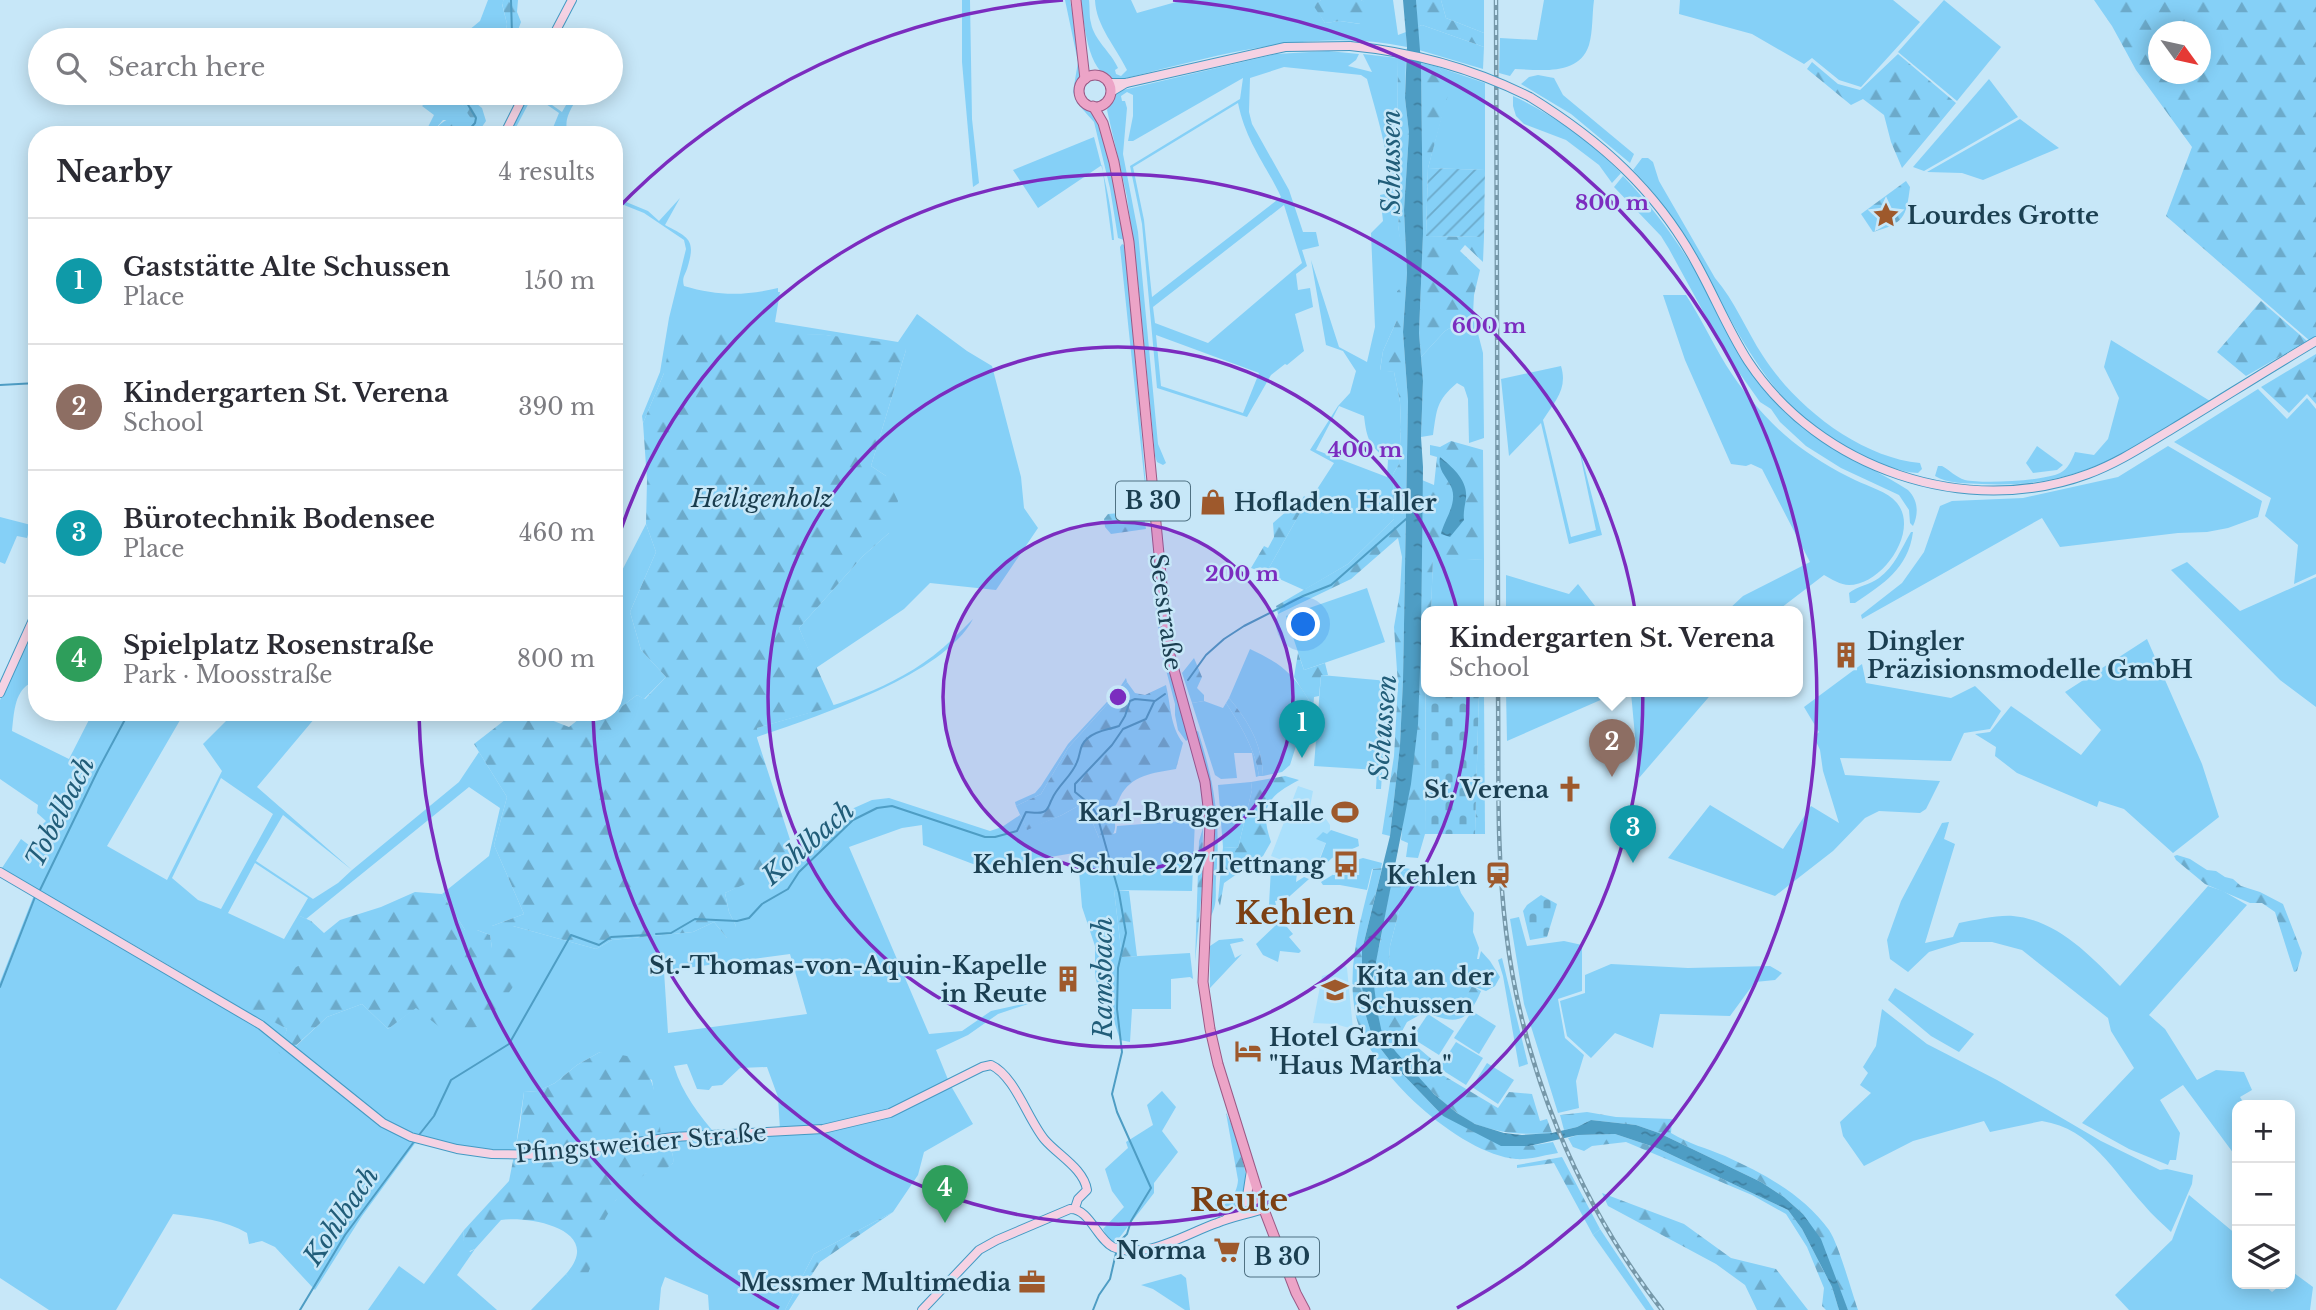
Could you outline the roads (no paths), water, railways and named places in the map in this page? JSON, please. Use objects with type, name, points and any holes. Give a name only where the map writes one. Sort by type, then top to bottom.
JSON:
[{"type":"main road","name":"Seestraße","points":[[1076,0],[1085,79],[1080,86],[1080,95],[1085,102],[1093,106],[1103,123],[1116,170],[1129,242],[1168,648],[1205,782],[1210,822],[1203,982],[1210,1029],[1251,1170]]},
{"type":"main road","name":"Seestraße","points":[[1083,47],[1097,75],[1110,88],[1103,123]]},
{"type":"main road","points":[[1085,79],[1097,75]]},
{"type":"main road","points":[[1093,106],[1105,103]]},
{"type":"main road","name":"B 30","points":[[1251,1170],[1262,1205],[1305,1310]]},
{"type":"street","points":[[557,28],[572,0]]},
{"type":"street","points":[[1110,88],[1285,47],[1350,46],[1397,51],[1439,60],[1483,75],[1530,97],[1598,143],[1654,199],[1696,262],[1749,361],[1782,403],[1814,431],[1847,453],[1896,475],[1925,482],[1977,490],[2012,489],[2064,482],[2090,474],[2133,453],[2316,341]]},
{"type":"street","points":[[508,126],[519,105]]},
{"type":"street","points":[[0,693],[28,631]]},
{"type":"street","name":"Pfingstweider Straße","points":[[0,872],[199,986],[270,1031],[383,1124],[425,1142],[457,1150],[492,1154],[546,1155],[673,1137],[806,1130],[845,1125],[890,1113],[982,1067],[994,1066],[1044,1139],[1083,1178],[1087,1190],[1075,1208]]},
{"type":"street","points":[[1239,1209],[1247,1196],[1251,1170]]},
{"type":"street","points":[[1221,1221],[1239,1209],[1262,1205]]},
{"type":"street","points":[[922,1310],[959,1269],[987,1245],[1075,1208],[1107,1243],[1131,1251],[1153,1247],[1262,1205]]},
{"type":"water","points":[[1403,0],[1416,0],[1421,63],[1423,234],[1419,333],[1423,381],[1421,643],[1418,724],[1411,784],[1373,977],[1382,1033],[1434,1094],[1475,1124],[1504,1133],[1522,1135],[1552,1133],[1577,1127],[1591,1120],[1636,1125],[1659,1133],[1761,1182],[1803,1214],[1821,1239],[1848,1310],[1839,1310],[1832,1287],[1802,1229],[1788,1210],[1657,1148],[1615,1134],[1578,1135],[1529,1146],[1501,1146],[1443,1116],[1391,1062],[1373,1039],[1362,987],[1362,950],[1390,836],[1400,745],[1403,680],[1408,401],[1403,332],[1407,273],[1404,210],[1409,133],[1405,98],[1407,47]]},
{"type":"water","points":[[1440,457],[1458,474],[1466,491],[1464,520],[1450,537],[1441,534],[1452,507],[1453,495],[1440,466]]},
{"type":"waterway","name":"Tobelbach","points":[[511,0],[512,28]]},
{"type":"waterway","name":"Tobelbach","points":[[468,105],[476,118],[472,126]]},
{"type":"waterway","points":[[0,385],[28,383]]},
{"type":"waterway","name":"Kohlbach","points":[[1188,680],[1206,655],[1224,639],[1303,596],[1331,585],[1406,519]]},
{"type":"waterway","name":"Kohlbach","points":[[656,934],[671,933],[695,919],[737,921],[749,918],[762,904],[788,889],[799,872],[853,820],[877,808],[892,806],[985,837],[1017,831],[1026,812],[1041,813],[1048,808],[1075,767],[1085,741],[1095,733],[1119,726],[1130,701],[1155,701],[1165,694]]},
{"type":"waterway","name":"Ramsbach","points":[[1118,1243],[1127,1234],[1131,1221],[1151,1188],[1117,1112],[1112,1094],[1122,1052],[1117,1009],[1118,968],[1126,933],[1119,893],[1097,815],[1091,805],[1075,792],[1075,784],[1112,745],[1123,729],[1146,719],[1154,702]]},
{"type":"waterway","name":"Tobelbach","points":[[40,890],[124,721]]},
{"type":"waterway","name":"Tobelbach","points":[[0,987],[35,897]]},
{"type":"waterway","name":"Kohlbach","points":[[419,1135],[434,1116],[451,1080],[509,1044],[571,935],[599,945],[611,937],[647,935]]},
{"type":"waterway","name":"Kohlbach","points":[[300,1310],[345,1235],[413,1143]]},
{"type":"waterway","name":"Ramsbach","points":[[1093,1310],[1110,1279],[1116,1253]]},
{"type":"railway","points":[[1496,0],[1498,606]]},
{"type":"railway","points":[[1498,697],[1503,901],[1514,982],[1525,1032],[1558,1131],[1580,1178],[1604,1224],[1662,1310]]},
{"type":"place","name":"Lourdes Grotte","points":[[1886,215]]},
{"type":"place","name":"Hofladen Haller","points":[[1213,502]]},
{"type":"place","name":"Dingler Präzisionsmodelle GmbH","points":[[1846,655]]},
{"type":"place","name":"Gaststätte Alte Schussen","points":[[1302,758]]},
{"type":"place","name":"Kindergarten St. Verena","points":[[1612,777]]},
{"type":"place","name":"St. Verena","points":[[1570,789]]},
{"type":"place","name":"Karl-Brugger-Halle","points":[[1345,812]]},
{"type":"place","name":"Bürotechnik Bodensee","points":[[1633,863]]},
{"type":"place","name":"Kehlen Schule 227 Tettnang","points":[[1346,864]]},
{"type":"place","name":"Kehlen","points":[[1498,875]]},
{"type":"place","name":"St.-Thomas-von-Aquin-Kapelle in Reute","points":[[1068,979]]},
{"type":"place","name":"Kita an der Schussen","points":[[1335,990]]},
{"type":"place","name":"Hotel Garni \"Haus Martha\"","points":[[1248,1051]]},
{"type":"place","name":"Spielplatz Rosenstraße","points":[[945,1223]]},
{"type":"place","name":"Norma","points":[[1227,1250]]},
{"type":"place","name":"Messmer Multimedia","points":[[1032,1282]]},
{"type":"district","name":"Kehlen","points":[[1295,913]]},
{"type":"district","name":"Reute","points":[[1239,1200]]},
{"type":"water label","name":"Schussen","points":[[1391,162]]},
{"type":"water label","name":"Schussen","points":[[1383,727]]},
{"type":"park label","name":"Heiligenholz","points":[[762,498]]}]
